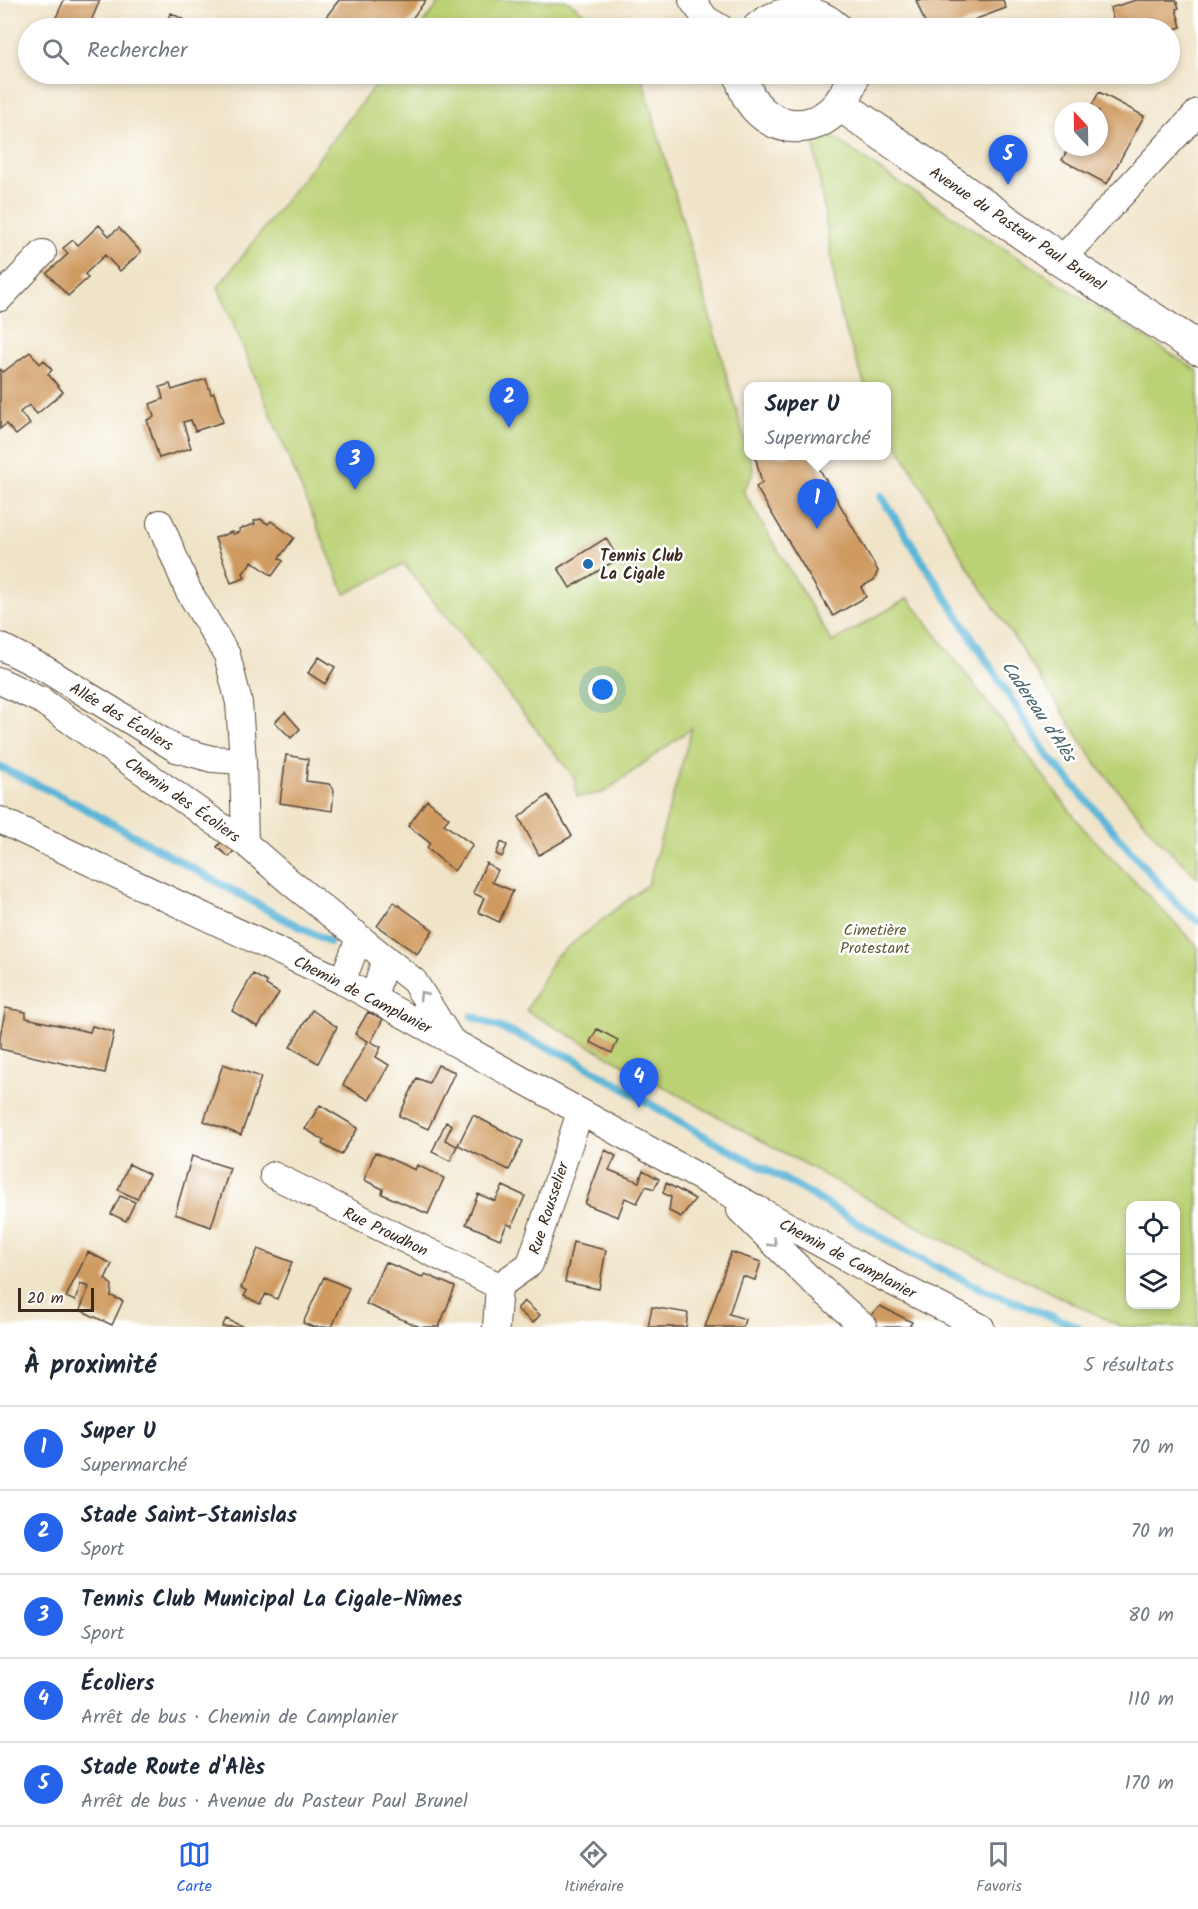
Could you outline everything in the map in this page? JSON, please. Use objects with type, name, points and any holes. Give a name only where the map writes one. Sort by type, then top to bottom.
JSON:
[{"type":"main road","points":[[776,18],[801,7],[820,18]]},
{"type":"main road","points":[[743,84],[753,104],[766,117],[798,126],[814,123],[829,116],[841,105],[851,84]]},
{"type":"main road","name":"Avenue du Pasteur Paul Brunel","points":[[841,105],[1061,260],[1198,348]]},
{"type":"street","points":[[692,0],[705,18]]},
{"type":"street","points":[[1061,260],[1198,112]]},
{"type":"street","points":[[0,298],[43,253]]},
{"type":"street","points":[[160,523],[188,590],[227,655],[239,703],[245,843]]},
{"type":"street","name":"Allée des Écoliers","points":[[0,646],[45,669],[176,749],[213,759],[243,761]]},
{"type":"street","name":"Chemin des Écoliers","points":[[0,681],[42,702],[245,843],[414,981],[451,1040]]},
{"type":"street","name":"Chemin de Camplanier","points":[[0,820],[342,981],[874,1273],[981,1327]]},
{"type":"street","points":[[342,981],[357,944],[355,933]]},
{"type":"street","points":[[374,998],[385,958]]},
{"type":"street","name":"Rue Rousselier","points":[[499,1286],[530,1264],[580,1112]]},
{"type":"street","name":"Rue Proudhon","points":[[273,1175],[499,1286]]},
{"type":"street","name":"Chemin de Camplanier","points":[[716,1187],[807,1276],[864,1327]]},
{"type":"street","points":[[496,1327],[499,1286]]},
{"type":"green space","points":[[442,0],[566,0],[590,18],[427,18]]},
{"type":"green space","name":"Cimetière Protestant","points":[[376,84],[644,84],[744,437],[744,460],[751,460],[754,472],[743,491],[832,642],[908,598],[1083,828],[1198,947],[1198,1327],[1122,1327],[935,1236],[526,1011],[555,957],[648,884],[692,728],[603,793],[577,797],[574,777],[404,564],[345,594],[218,287]]},
{"type":"green space","points":[[826,132],[892,178],[1198,371],[1198,878],[1158,839],[1097,765],[966,564],[891,434],[891,382],[864,382],[840,314],[814,144]]},
{"type":"building","points":[[64,0],[100,0],[92,18],[56,18]]},
{"type":"building","points":[[339,0],[426,0],[412,18],[325,18]]},
{"type":"building","points":[[916,0],[1003,0],[1006,8],[979,18],[923,18]]},
{"type":"building","points":[[1136,0],[1176,0],[1179,8],[1176,9],[1178,18],[1113,18],[1110,8]]},
{"type":"building","points":[[171,13],[181,18],[168,18]]},
{"type":"building","points":[[1099,92],[1144,116],[1107,184],[1062,160],[1064,156],[1108,156],[1108,102],[1094,102]]},
{"type":"building","points":[[99,225],[109,236],[119,228],[141,252],[120,271],[105,255],[85,274],[88,278],[68,296],[47,273],[68,254],[63,248],[73,240],[78,245]]},
{"type":"building","points":[[30,352],[40,364],[44,360],[52,370],[48,374],[63,392],[37,414],[29,405],[20,412],[30,424],[16,435],[6,424],[0,429],[0,369],[3,372]]},
{"type":"building","points":[[206,379],[211,394],[214,393],[223,422],[195,431],[191,420],[183,422],[191,448],[159,458],[147,420],[154,417],[150,404],[163,399],[160,387],[170,384],[172,390]]},
{"type":"building","points":[[756,460],[814,460],[878,571],[874,580],[861,587],[866,597],[833,616],[756,487],[762,483]]},
{"type":"building","points":[[260,519],[268,524],[271,521],[294,538],[279,558],[283,561],[272,576],[252,561],[243,573],[245,578],[231,583],[215,538],[232,532],[233,534],[240,532],[239,529],[255,524],[254,521]]},
{"type":"building","name":"Tennis Club La Cigale","points":[[606,538],[618,559],[570,588],[558,568]]},
{"type":"building","points":[[319,657],[335,667],[325,684],[308,673]]},
{"type":"building","points":[[285,712],[300,729],[291,738],[275,722]]},
{"type":"building","points":[[286,755],[308,759],[306,781],[329,784],[334,790],[332,811],[280,803]]},
{"type":"building","points":[[548,795],[572,836],[539,855],[519,817]]},
{"type":"building","points":[[427,800],[449,818],[444,824],[473,845],[454,871],[427,848],[430,843],[408,826]]},
{"type":"building","points":[[224,839],[235,849],[229,857],[217,847]]},
{"type":"building","points":[[501,842],[507,845],[502,857],[496,854]]},
{"type":"building","points":[[486,863],[498,870],[492,882],[513,891],[499,922],[478,912],[484,898],[473,893]]},
{"type":"building","points":[[394,902],[433,930],[417,954],[377,926]]},
{"type":"building","points":[[253,974],[267,982],[266,985],[279,993],[258,1027],[232,1011]]},
{"type":"building","points":[[6,1008],[26,1012],[26,1018],[90,1032],[92,1026],[114,1032],[105,1073],[0,1049],[0,1036]]},
{"type":"building","points":[[312,1010],[337,1027],[318,1063],[290,1047]]},
{"type":"building","points":[[368,1012],[383,1019],[371,1042],[381,1047],[376,1057],[389,1065],[369,1100],[343,1085],[368,1041],[355,1034]]},
{"type":"building","points":[[597,1029],[618,1040],[612,1053],[590,1042]]},
{"type":"building","points":[[223,1064],[261,1077],[241,1135],[204,1121]]},
{"type":"building","points":[[438,1065],[455,1072],[428,1129],[399,1116],[417,1078],[429,1083]]},
{"type":"building","points":[[320,1105],[358,1128],[341,1155],[322,1144],[324,1140],[305,1129]]},
{"type":"building","points":[[473,1115],[523,1141],[509,1170],[458,1145]]},
{"type":"building","points":[[446,1122],[452,1125],[445,1140],[457,1146],[450,1161],[432,1152]]},
{"type":"building","points":[[605,1150],[616,1156],[609,1170],[639,1182],[643,1170],[659,1179],[654,1189],[646,1186],[637,1203],[625,1198],[618,1217],[585,1204]]},
{"type":"building","points":[[375,1152],[415,1170],[417,1165],[444,1178],[428,1214],[382,1194],[383,1189],[364,1180]]},
{"type":"building","points":[[192,1156],[230,1168],[211,1227],[175,1214]]},
{"type":"building","points":[[129,1164],[149,1174],[137,1199],[118,1190]]},
{"type":"building","points":[[666,1183],[695,1199],[681,1217],[669,1211],[671,1197],[663,1193]]},
{"type":"building","points":[[503,1186],[525,1196],[512,1226],[507,1224],[500,1239],[466,1224],[478,1194],[495,1201]]},
{"type":"building","points":[[120,1196],[135,1202],[126,1221],[111,1214]]},
{"type":"building","points":[[573,1242],[606,1250],[599,1289],[565,1282]]},
{"type":"building","points":[[258,1249],[292,1262],[277,1299],[266,1294],[260,1304],[244,1296],[247,1291],[241,1288]]},
{"type":"building","points":[[88,1252],[112,1264],[105,1279],[112,1285],[111,1296],[123,1301],[112,1325],[80,1310],[89,1287],[81,1284],[75,1301],[66,1297]]},
{"type":"building","points":[[731,1252],[761,1262],[755,1280],[742,1276],[729,1314],[745,1319],[743,1327],[705,1327]]},
{"type":"building","points":[[385,1262],[423,1277],[425,1274],[455,1287],[439,1327],[420,1327],[366,1304]]},
{"type":"building","points":[[324,1277],[349,1288],[332,1327],[313,1327],[303,1323]]},
{"type":"building","points":[[524,1301],[540,1315],[533,1323],[517,1309]]},
{"type":"building","points":[[880,1306],[912,1322],[909,1327],[873,1327],[866,1321]]},
{"type":"building","points":[[652,1307],[688,1313],[686,1327],[648,1327]]},
{"type":"building","points":[[226,1319],[244,1327],[222,1327]]},
{"type":"waterway","name":"Cadereau d'Alès","points":[[881,496],[1047,755],[1178,905],[1198,921]]},
{"type":"waterway","points":[[0,767],[75,803],[330,942]]},
{"type":"waterway","points":[[472,1016],[573,1058],[903,1250],[980,1288],[1078,1327]]},
{"type":"place","name":"Stade Route d'Alès","points":[[1008,185]]},
{"type":"place","name":"Stade Saint-Stanislas","points":[[509,428]]},
{"type":"place","name":"Tennis Club Municipal La Cigale-Nîmes","points":[[355,490]]},
{"type":"place","name":"Super U","points":[[817,529]]},
{"type":"place","name":"Tennis Club La Cigale","points":[[588,564]]},
{"type":"place","name":"Écoliers","points":[[639,1108]]}]
